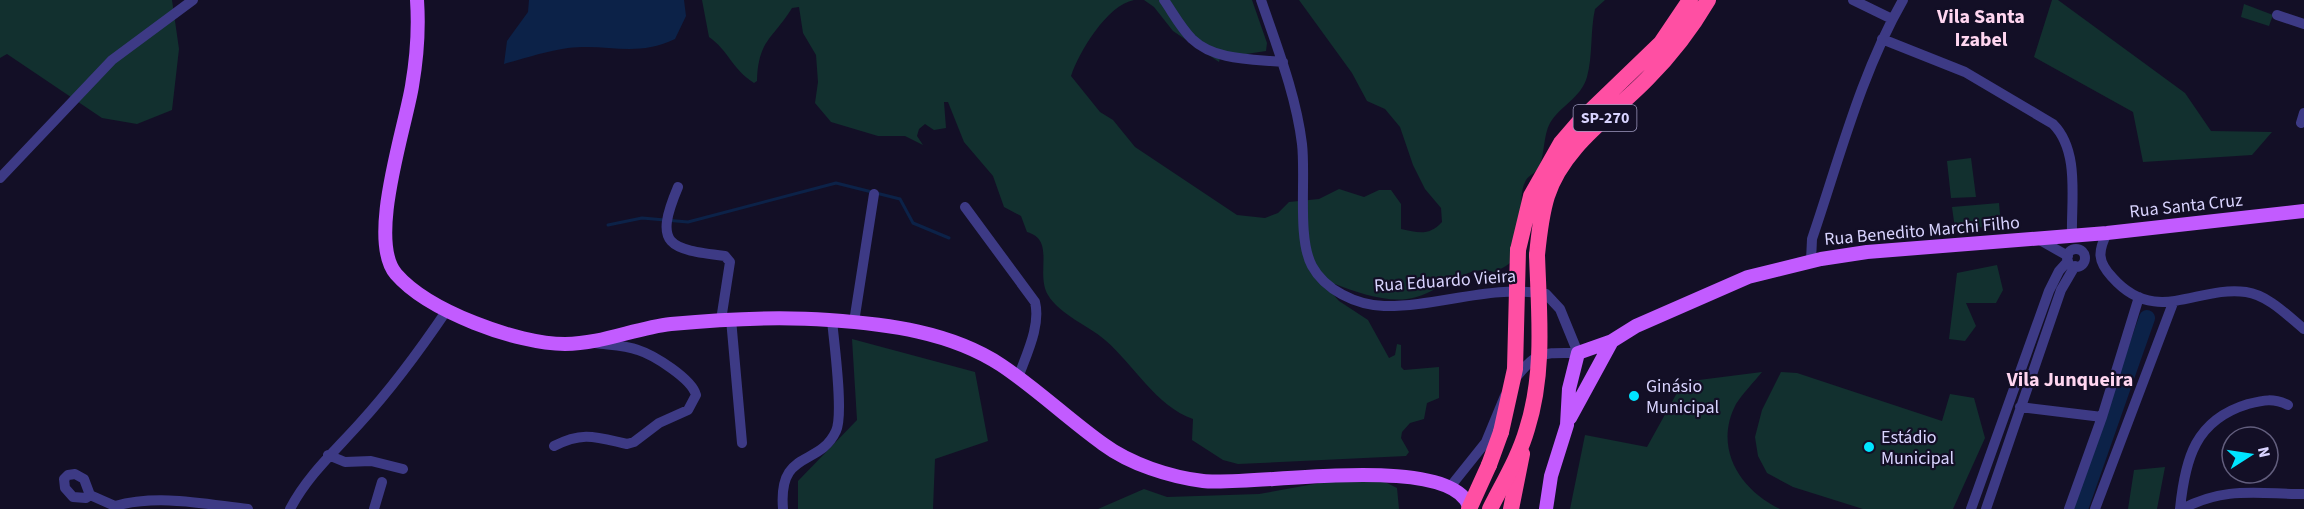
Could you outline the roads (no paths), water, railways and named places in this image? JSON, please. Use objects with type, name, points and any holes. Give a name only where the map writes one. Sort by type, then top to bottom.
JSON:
[{"type":"highway","name":"SP-270","points":[[1470,507],[1501,432],[1513,378],[1518,250],[1532,196],[1561,143],[1661,43],[1690,0]]},
{"type":"highway","name":"SP-270","points":[[1490,509],[1527,431],[1540,366],[1537,255],[1547,195],[1560,170],[1593,128],[1671,55],[1690,31],[1708,0]]},
{"type":"highway","points":[[1511,509],[1527,431]]},
{"type":"main road","points":[[417,0],[419,30],[412,85],[387,208],[383,242],[386,257],[394,273],[419,294],[447,310],[508,334],[538,342],[566,344],[592,342],[665,325],[726,320],[832,320],[908,329],[959,344],[998,363],[1105,446],[1175,475],[1206,481],[1369,474],[1398,476],[1450,487],[1462,493],[1470,507]]},
{"type":"main road","name":"Rua Santa Cruz","points":[[2072,235],[2304,211]]},
{"type":"main road","name":"Rua Benedito Marchi Filho","points":[[1578,353],[1612,341],[1636,326],[1748,277],[1811,261],[1867,252],[2072,235]]},
{"type":"main road","points":[[1546,509],[1551,476],[1567,424],[1612,341]]},
{"type":"main road","points":[[1567,424],[1569,389],[1578,353]]},
{"type":"street","points":[[0,178],[112,60],[193,0]]},
{"type":"street","points":[[1164,0],[1188,33],[1207,50],[1220,55],[1283,62]]},
{"type":"street","name":"Rua Eduardo Vieira","points":[[1261,0],[1283,62],[1302,143],[1304,247],[1311,265],[1323,282],[1362,303],[1384,306],[1511,291],[1546,294],[1560,309],[1578,353]]},
{"type":"street","points":[[1853,0],[1892,19]]},
{"type":"street","points":[[1811,261],[1812,239],[1882,39],[1903,0]]},
{"type":"street","points":[[2277,15],[2304,24]]},
{"type":"street","points":[[1882,39],[1965,72],[2053,124],[2061,132],[2070,155],[2072,235]]},
{"type":"street","points":[[678,187],[666,215],[666,232],[674,245],[681,250],[729,259],[726,320],[742,443]]},
{"type":"street","points":[[854,322],[874,194]]},
{"type":"street","points":[[965,207],[1035,302],[1037,310],[1034,333],[1018,378]]},
{"type":"street","points":[[2107,233],[2100,247],[2099,256],[2105,270],[2119,285],[2139,297],[2173,303],[2206,295],[2247,292],[2264,298],[2304,329]]},
{"type":"street","points":[[2038,239],[2070,261]]},
{"type":"street","points":[[1986,509],[2075,249],[2085,256],[2099,256]]},
{"type":"street","points":[[1971,509],[2049,291],[2059,271],[2070,261]]},
{"type":"street","points":[[2069,509],[2102,417],[2139,297]]},
{"type":"street","points":[[2095,509],[2173,303]]},
{"type":"street","points":[[290,509],[301,488],[328,455],[359,425],[408,368],[447,310]]},
{"type":"street","points":[[783,509],[783,480],[790,470],[832,438],[839,421],[832,320]]},
{"type":"street","points":[[554,446],[571,437],[583,435],[627,444],[634,442],[659,423],[688,410],[694,402],[695,389],[689,382],[654,358],[637,350],[592,342]]},
{"type":"street","points":[[1450,487],[1486,442],[1498,407],[1530,359],[1546,353],[1578,353]]},
{"type":"street","points":[[2288,405],[2274,399],[2263,400],[2238,407],[2214,420],[2193,448],[2184,474],[2181,509],[2228,492],[2304,494]]},
{"type":"street","points":[[2020,407],[2102,417]]},
{"type":"street","points":[[328,455],[345,462],[371,461],[403,469]]},
{"type":"street","points":[[374,509],[382,482]]},
{"type":"street","points":[[90,495],[117,508],[161,500],[248,509]]},
{"type":"water","points":[[529,0],[684,0],[686,16],[675,39],[660,45],[634,49],[568,48],[504,64],[507,41],[528,12]]},
{"type":"waterway","points":[[608,225],[642,218],[688,222],[836,183],[900,199],[913,223],[949,238]]},
{"type":"waterway","points":[[2080,509],[2147,318]]},
{"type":"place","name":"Ginásio Municipal","points":[[1634,396]]},
{"type":"place","name":"Estádio Municipal","points":[[1869,447]]},
{"type":"district","name":"Vila Santa Izabel","points":[[1981,28]]},
{"type":"district","name":"Vila Junqueira","points":[[2070,380]]}]
